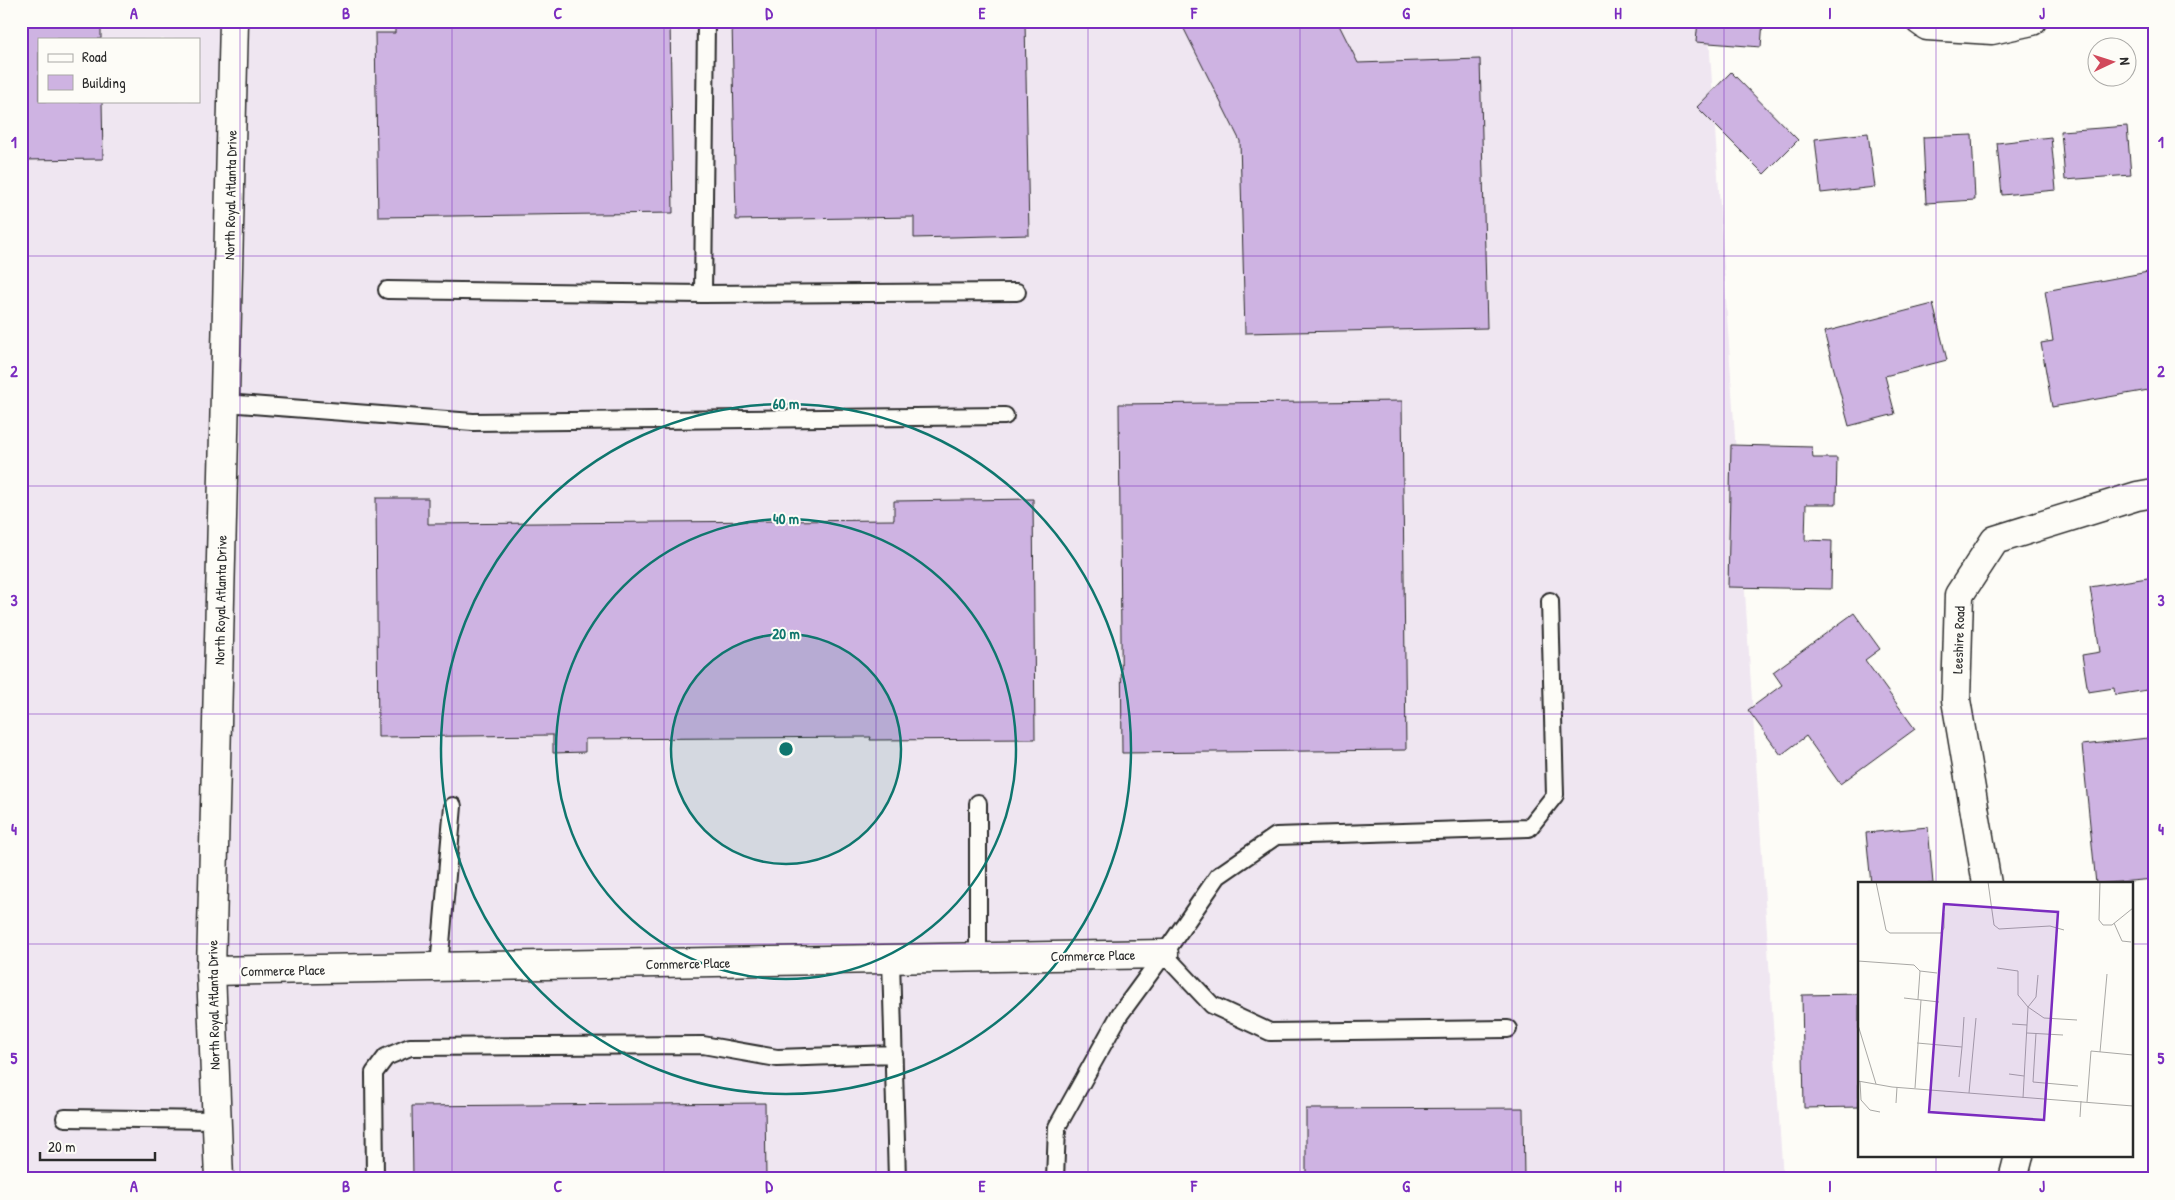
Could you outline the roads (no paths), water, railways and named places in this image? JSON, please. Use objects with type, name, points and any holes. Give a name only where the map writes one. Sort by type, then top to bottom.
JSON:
[{"type":"street","name":"North Royal Atlanta Drive","points":[[219,1179],[211,972],[234,21]]},
{"type":"street","points":[[1920,21],[1927,26],[1992,30],[2032,21]]},
{"type":"street","name":"Leeshire Road","points":[[1987,882],[1956,700],[1959,594],[1994,540],[2137,496],[2154,493]]},
{"type":"street","name":"Commerce Place","points":[[211,972],[1164,954]]},
{"type":"street","points":[[2013,1179],[2018,1158]]},
{"type":"lane","points":[[702,294],[706,21]]},
{"type":"lane","points":[[387,290],[702,294],[1017,292]]},
{"type":"lane","points":[[225,403],[473,422],[1006,416]]},
{"type":"lane","points":[[1055,1179],[1057,1127],[1120,1014],[1218,876],[1276,836],[1529,828],[1555,795],[1550,601]]},
{"type":"lane","points":[[978,803],[978,957]]},
{"type":"lane","points":[[438,967],[453,806]]},
{"type":"lane","points":[[1164,954],[1212,1005],[1270,1032],[1508,1030]]},
{"type":"lane","points":[[891,959],[897,1179]]},
{"type":"lane","points":[[375,1179],[374,1073],[386,1057],[410,1047],[703,1045],[777,1058],[894,1054]]},
{"type":"lane","points":[[64,1118],[217,1120]]}]
